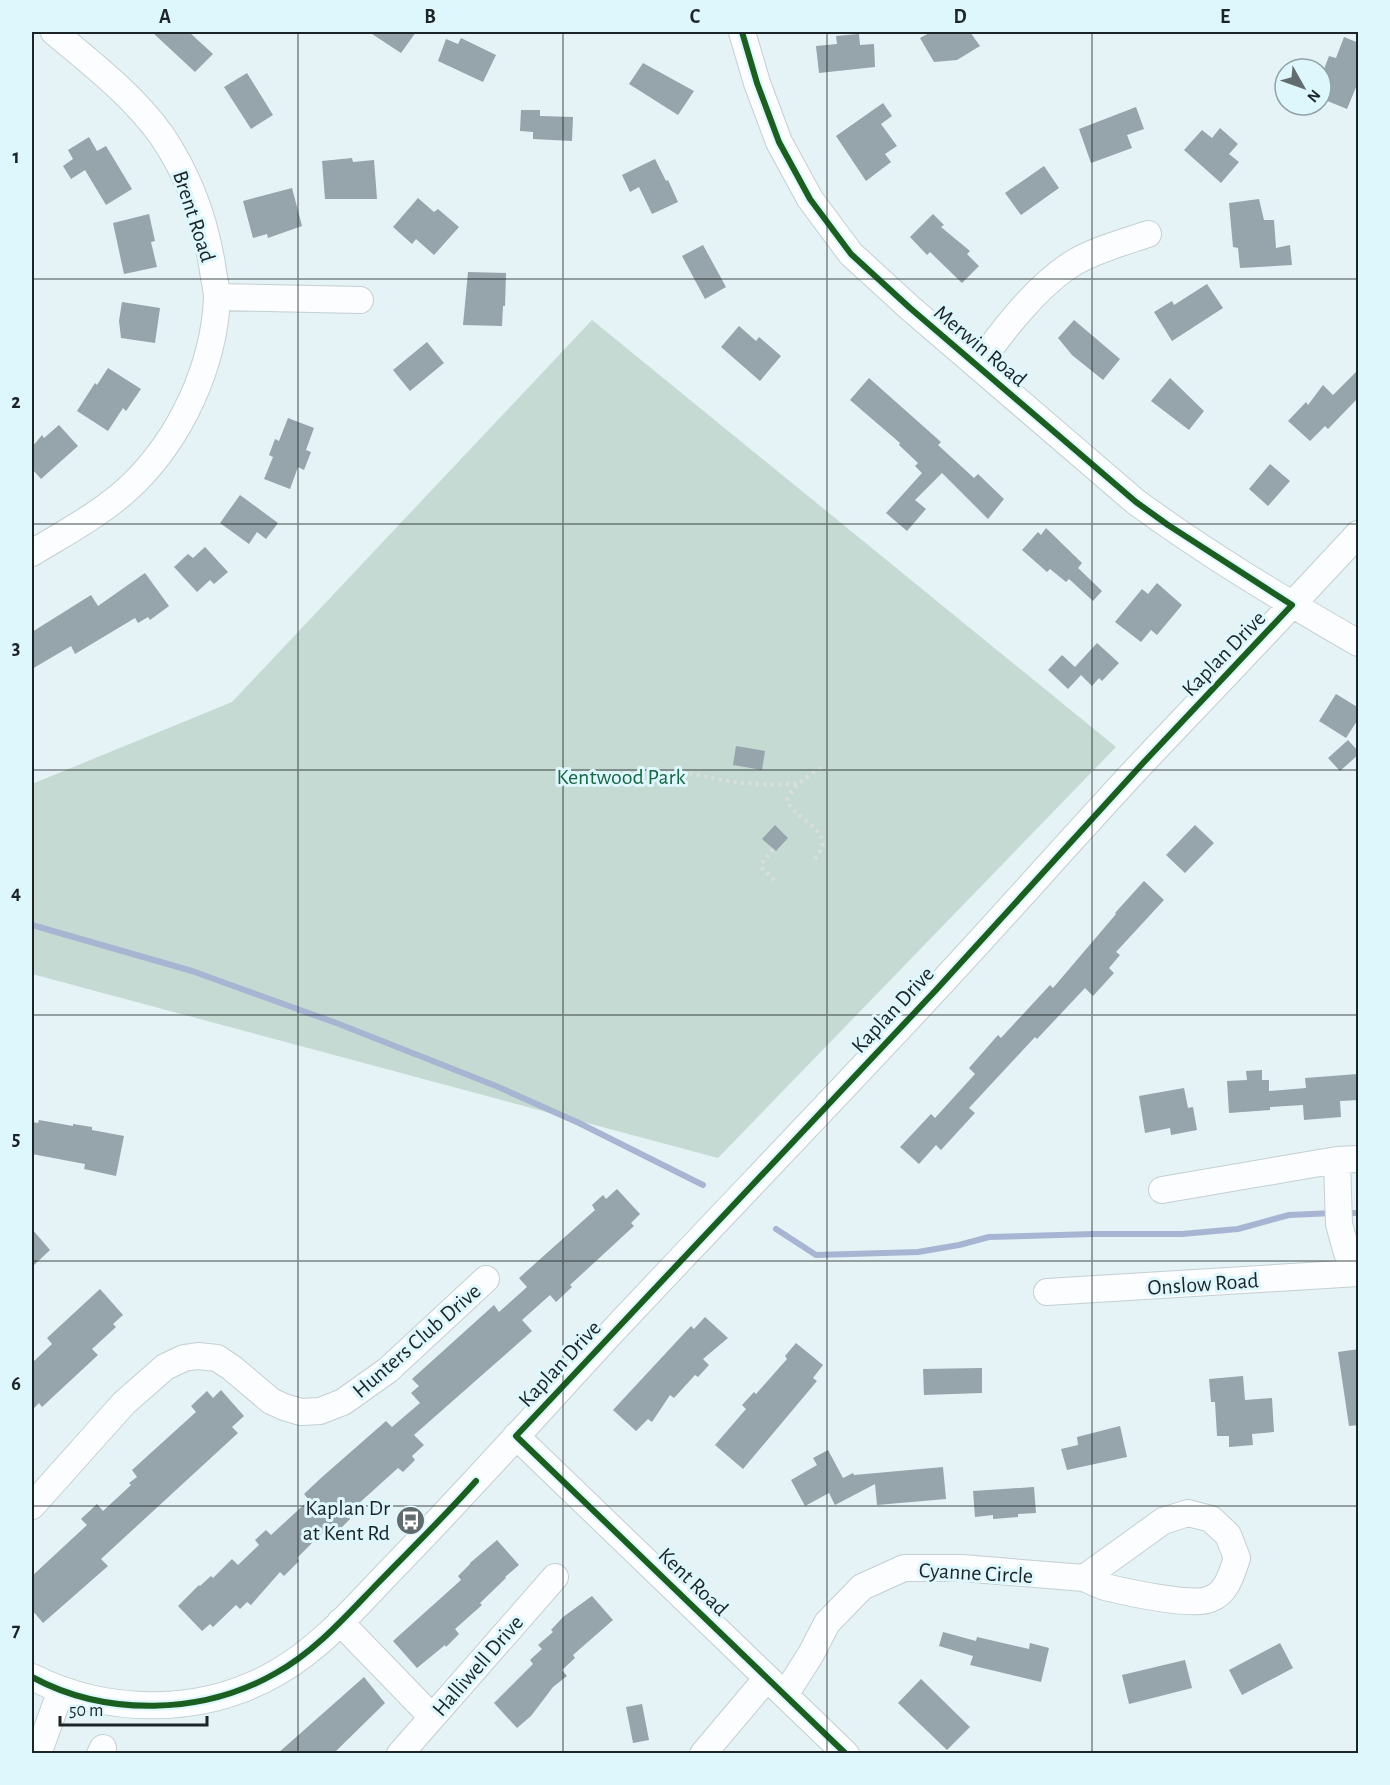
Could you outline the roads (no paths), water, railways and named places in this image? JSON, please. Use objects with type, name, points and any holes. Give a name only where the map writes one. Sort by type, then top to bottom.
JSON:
[{"type":"street","name":"Brent Road","points":[[32,554],[110,503],[132,485],[166,445],[179,426],[201,377],[212,336],[217,297],[208,241],[190,186],[174,155],[137,107],[95,66],[54,32]]},
{"type":"street","name":"Merwin Road","points":[[742,32],[757,83],[779,142],[823,217],[851,254],[880,282],[1136,501],[1168,525],[1292,605],[1359,643]]},
{"type":"street","points":[[978,365],[1032,298],[1052,278],[1076,262],[1111,246],[1148,234]]},
{"type":"street","points":[[217,297],[360,300]]},
{"type":"street","name":"Kaplan Drive","points":[[32,1677],[61,1690],[112,1703],[148,1706],[188,1703],[219,1697],[249,1687],[276,1673],[311,1648],[340,1622],[454,1506],[516,1436],[936,990],[1144,762],[1359,534]]},
{"type":"street","points":[[1162,1190],[1344,1164],[1339,1224],[1347,1253],[1359,1267]]},
{"type":"street","name":"Onslow Road","points":[[1047,1292],[1359,1273]]},
{"type":"street","name":"Hunters Club Drive","points":[[32,1506],[124,1403],[165,1367],[184,1358],[198,1356],[217,1358],[271,1401],[301,1412],[320,1411],[343,1402],[388,1370],[486,1279]]},
{"type":"street","name":"Kent Road","points":[[516,1436],[846,1754]]},
{"type":"street","name":"Cyanne Circle","points":[[785,1695],[811,1654],[826,1623],[862,1587],[904,1569],[962,1568],[1084,1578],[1103,1586],[1131,1593],[1190,1602],[1209,1600],[1221,1593],[1237,1558],[1228,1535],[1211,1519],[1188,1513],[1163,1521],[1084,1578]]},
{"type":"street","name":"Halliwell Drive","points":[[400,1754],[555,1578]]},
{"type":"street","points":[[340,1622],[432,1717]]},
{"type":"street","points":[[703,1754],[767,1678]]},
{"type":"street","points":[[38,1754],[61,1690]]},
{"type":"waterway","points":[[32,925],[192,971],[339,1024],[496,1086],[579,1123],[703,1185]]},
{"type":"waterway","points":[[776,1229],[816,1255],[918,1252],[989,1237],[1182,1234],[1238,1229],[1289,1215],[1334,1213]]},
{"type":"waterway","points":[[1344,1213],[1358,1213]]},
{"type":"place","name":"Kaplan Dr at Kent Rd","points":[[411,1520]]},
{"type":"park label","name":"Kentwood Park","points":[[621,776]]}]
